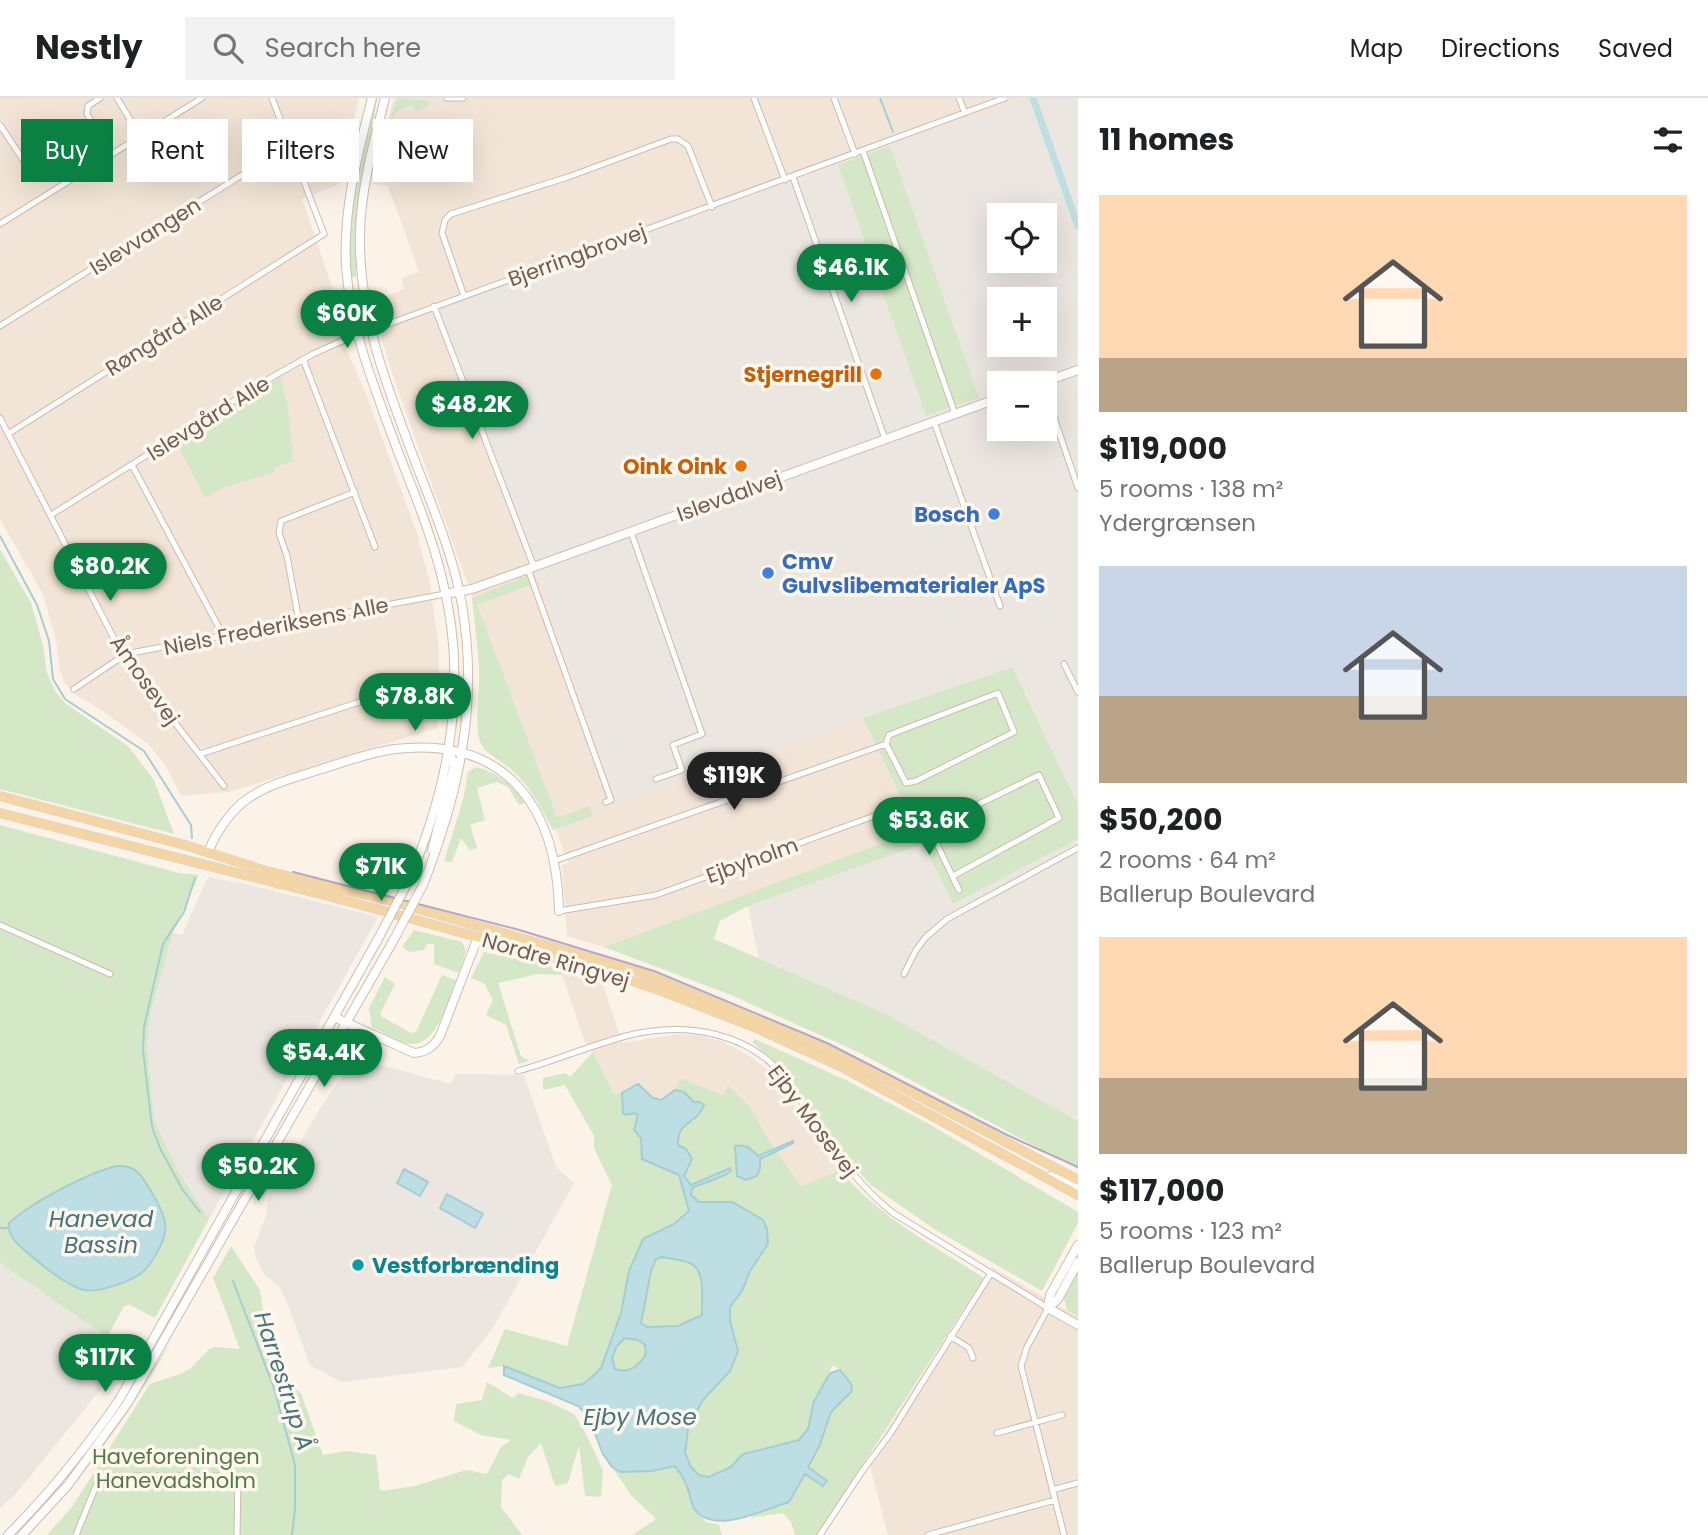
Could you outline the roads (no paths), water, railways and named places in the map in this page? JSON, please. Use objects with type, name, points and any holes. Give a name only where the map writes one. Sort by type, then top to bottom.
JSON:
[{"type":"main road","name":"Nordre Ringvej","points":[[0,796],[208,852],[267,871],[387,900],[645,974],[811,1042],[1078,1180]]},
{"type":"main road","name":"Nordre Ringvej","points":[[0,813],[225,869],[612,974],[754,1027],[842,1067],[1078,1195]]},
{"type":"street","points":[[90,119],[87,114],[88,106],[100,98]]},
{"type":"street","points":[[117,98],[130,119]]},
{"type":"street","points":[[168,119],[202,98]]},
{"type":"street","points":[[272,98],[280,119]]},
{"type":"street","points":[[8,1535],[44,1498],[90,1441],[118,1399],[379,939],[409,880],[433,821],[449,751],[454,697],[454,666],[445,594],[428,533],[368,371],[358,337],[346,265],[347,213],[372,98]]},
{"type":"street","points":[[22,1535],[68,1485],[127,1404],[393,943],[423,885],[450,808],[466,720],[467,659],[459,591],[441,529],[380,366],[370,332],[362,282],[360,231],[368,169],[386,98]]},
{"type":"street","points":[[447,98],[463,98]]},
{"type":"street","points":[[754,98],[785,180]]},
{"type":"street","points":[[834,98],[855,154]]},
{"type":"street","points":[[959,98],[965,113]]},
{"type":"street","name":"Bjerringbrovej","points":[[370,332],[434,306],[712,207],[1005,98]]},
{"type":"street","points":[[0,124],[21,156]]},
{"type":"street","points":[[464,296],[442,233],[444,220],[451,214],[568,177],[671,139],[678,139],[688,146],[712,207]]},
{"type":"street","points":[[863,151],[955,414]]},
{"type":"street","name":"Islevvangen","points":[[0,326],[242,175]]},
{"type":"street","points":[[793,177],[885,439]]},
{"type":"street","points":[[0,224],[67,182]]},
{"type":"street","name":"Røngård Alle","points":[[8,434],[324,234],[304,182]]},
{"type":"street","points":[[434,306],[531,568],[611,800],[606,802]]},
{"type":"street","name":"Islevgård Alle","points":[[51,515],[303,359],[342,341],[370,332]]},
{"type":"street","points":[[303,359],[375,547]]},
{"type":"street","points":[[1057,378],[1078,370]]},
{"type":"street","name":"Islevdalvej","points":[[445,594],[531,568],[987,402]]},
{"type":"street","name":"Åmosevej","points":[[0,418],[124,656],[224,786]]},
{"type":"street","points":[[934,422],[1000,606]]},
{"type":"street","points":[[1057,426],[1078,488]]},
{"type":"street","points":[[132,465],[223,635]]},
{"type":"street","points":[[299,621],[287,556],[279,533],[281,521],[355,492]]},
{"type":"street","points":[[631,532],[702,734],[673,745],[682,770],[656,779]]},
{"type":"street","name":"Niels Frederiksens Alle","points":[[74,689],[124,656],[445,594]]},
{"type":"street","points":[[1064,664],[1078,692]]},
{"type":"street","points":[[454,666],[459,695],[456,739],[462,753]]},
{"type":"street","points":[[200,754],[436,677]]},
{"type":"street","points":[[998,693],[1014,732],[916,781],[906,783],[886,744],[888,735],[998,693]]},
{"type":"street","points":[[554,862],[886,744]]},
{"type":"street","points":[[208,852],[228,816],[262,789],[382,751],[410,748],[462,753],[488,761],[516,783],[542,824],[554,862],[559,911]]},
{"type":"street","points":[[429,870],[432,845],[454,765],[449,751]]},
{"type":"street","points":[[929,828],[1039,775],[1059,818],[953,876]]},
{"type":"street","name":"Ejbyholm","points":[[559,911],[656,895],[910,803],[919,807],[959,890]]},
{"type":"street","points":[[904,974],[926,937],[947,919],[1078,848]]},
{"type":"street","points":[[0,925],[110,974]]},
{"type":"street","points":[[334,1017],[414,1053],[426,1051],[440,1036],[478,937]]},
{"type":"street","name":"Ejby Mosevej","points":[[518,1071],[625,1036],[659,1030],[706,1032],[735,1040],[769,1061],[788,1082],[832,1149],[872,1196],[893,1213],[1078,1325]]},
{"type":"street","points":[[1019,1163],[1078,1189]]},
{"type":"street","points":[[1064,1535],[1021,1366],[1027,1347],[1048,1308],[1050,1295],[1078,1245]]},
{"type":"street","points":[[1048,1308],[1058,1299],[1078,1262]]},
{"type":"street","points":[[820,1535],[863,1469],[890,1434],[990,1273]]},
{"type":"street","points":[[950,1336],[969,1348],[973,1358]]},
{"type":"street","points":[[108,1342],[144,1355]]},
{"type":"street","points":[[997,1433],[1062,1415]]},
{"type":"street","points":[[76,1535],[100,1476],[237,1476],[237,1535]]},
{"type":"street","points":[[1052,1490],[1078,1483]]},
{"type":"street","points":[[928,1535],[1055,1500]]},
{"type":"water","name":"Ejby Mose","points":[[638,1084],[653,1098],[661,1100],[675,1090],[684,1092],[694,1102],[704,1105],[701,1112],[684,1127],[679,1137],[678,1145],[686,1149],[692,1159],[684,1176],[691,1185],[730,1168],[731,1171],[692,1188],[691,1195],[699,1202],[732,1202],[763,1220],[767,1229],[768,1244],[730,1307],[730,1321],[738,1351],[730,1371],[702,1401],[688,1429],[685,1453],[691,1467],[699,1475],[709,1477],[731,1467],[743,1454],[799,1440],[808,1429],[814,1401],[830,1373],[840,1370],[851,1384],[852,1391],[831,1412],[819,1447],[808,1467],[827,1481],[823,1486],[805,1474],[789,1502],[753,1515],[726,1521],[704,1517],[695,1510],[685,1482],[675,1466],[652,1471],[621,1472],[612,1467],[603,1454],[588,1416],[578,1406],[504,1375],[504,1366],[560,1388],[583,1384],[592,1377],[601,1368],[621,1313],[629,1271],[643,1239],[674,1224],[689,1211],[679,1175],[642,1159],[641,1138],[634,1130],[638,1115],[623,1113],[622,1093]],"holes":[[[662,1257],[690,1263],[699,1272],[702,1315],[678,1326],[647,1327],[641,1323],[651,1271],[656,1259]],[[625,1338],[638,1340],[645,1345],[646,1354],[634,1368],[615,1369],[612,1358],[617,1346]]]},
{"type":"water","points":[[793,1141],[760,1159],[757,1176],[746,1180],[737,1176],[735,1146],[748,1147],[758,1156]]},
{"type":"water","name":"Hanevad Bassin","points":[[117,1166],[133,1169],[143,1178],[163,1215],[164,1237],[154,1257],[140,1274],[108,1288],[80,1289],[55,1275],[19,1246],[11,1235],[9,1223],[60,1190]]},
{"type":"water","points":[[404,1169],[428,1182],[420,1196],[397,1183]]},
{"type":"water","points":[[447,1194],[483,1214],[475,1228],[440,1208]]},
{"type":"waterway","points":[[880,98],[893,132]]},
{"type":"waterway","points":[[1033,98],[1078,226]]},
{"type":"waterway","name":"Harrestrup Å","points":[[0,536],[37,605],[49,641],[53,679],[65,699],[144,751],[191,825],[192,838]]},
{"type":"waterway","name":"Harrestrup Å","points":[[195,878],[184,912],[163,944],[144,1027],[143,1050],[152,1127],[182,1189],[200,1212]]},
{"type":"waterway","points":[[0,1228],[8,1228]]},
{"type":"waterway","name":"Harrestrup Å","points":[[233,1281],[274,1388],[295,1465],[292,1535]]},
{"type":"tram line","points":[[293,872],[516,929],[654,971],[827,1043],[1007,1135],[1078,1167]]},
{"type":"place","name":"Stjernegrill","points":[[876,374]]},
{"type":"place","name":"Oink Oink","points":[[741,466]]},
{"type":"place","name":"Bosch","points":[[994,514]]},
{"type":"place","name":"Cmv Gulvslibematerialer ApS","points":[[768,573]]},
{"type":"place","name":"Vestforbrænding","points":[[358,1265]]},
{"type":"park label","name":"Haveforeningen Hanevadsholm","points":[[176,1468]]}]
